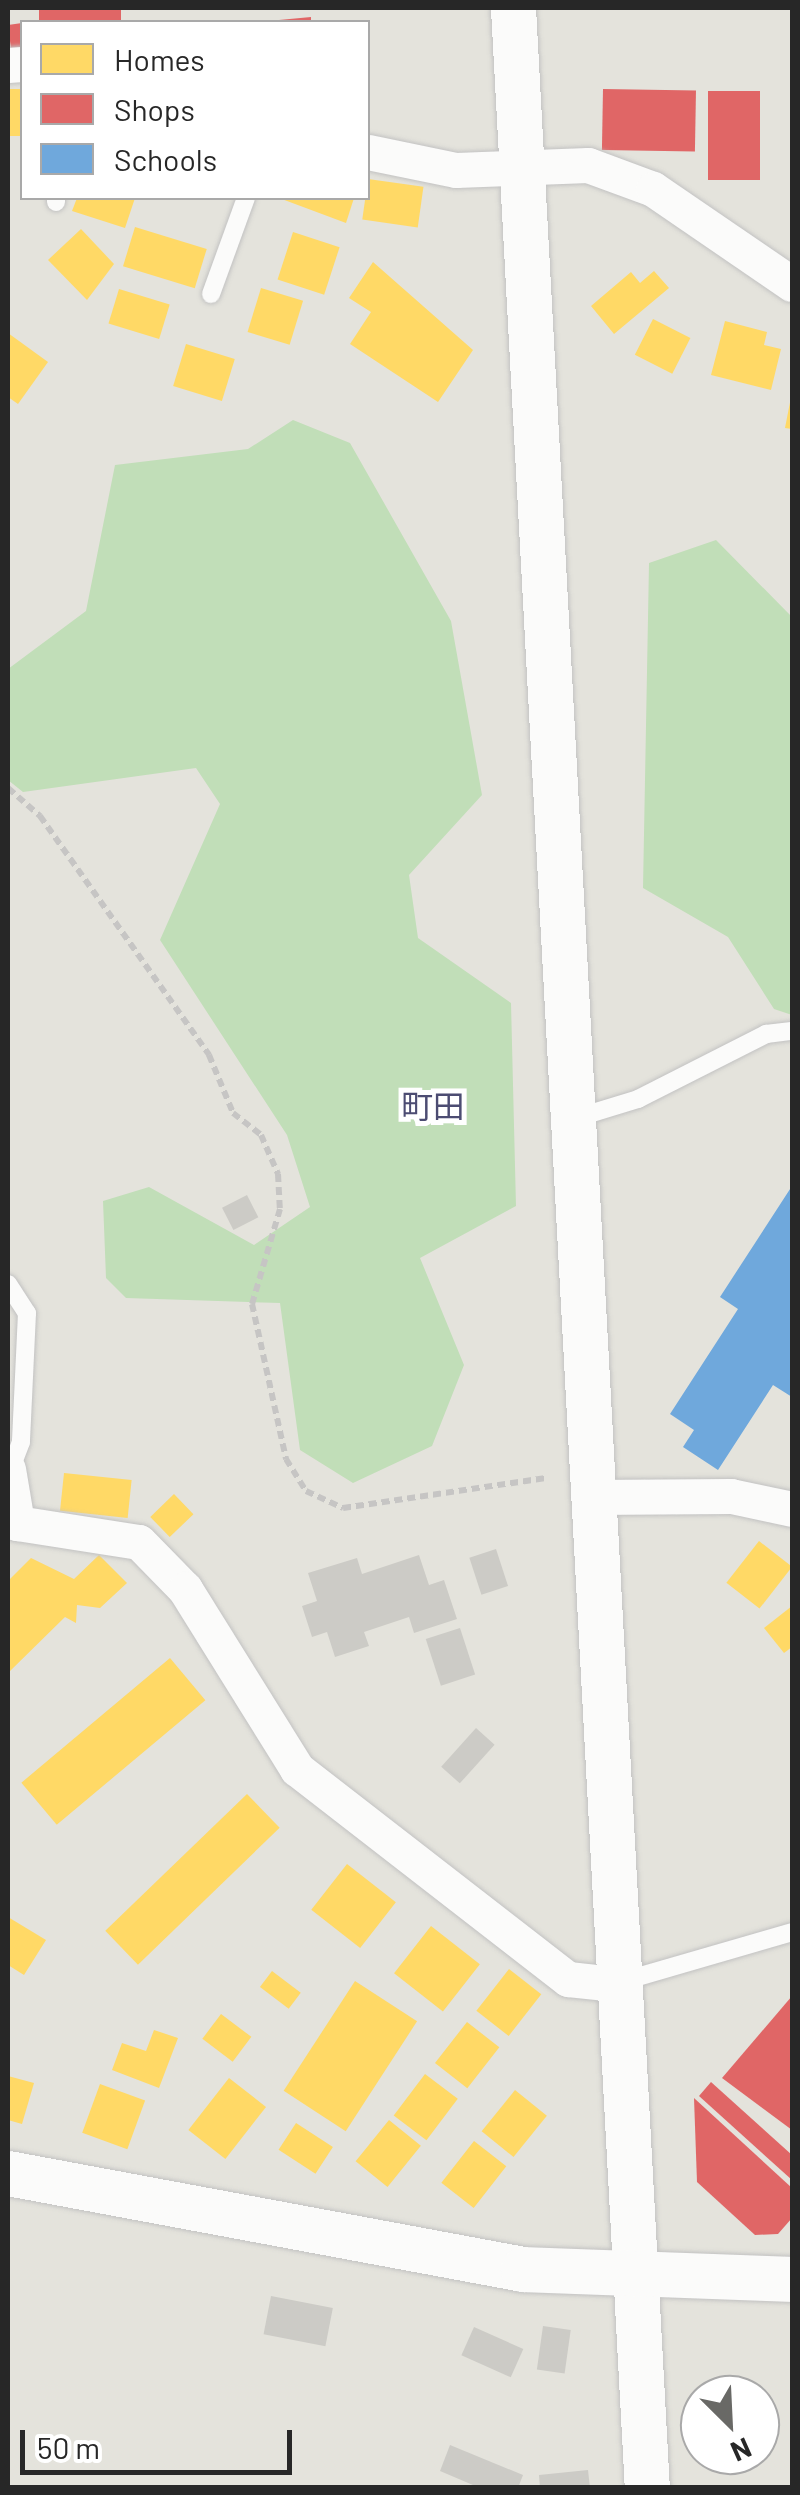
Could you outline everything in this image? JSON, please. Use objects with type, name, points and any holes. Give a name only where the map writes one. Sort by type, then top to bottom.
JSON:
[{"type":"street","points":[[513,8],[614,1984],[647,2488]]},
{"type":"street","points":[[370,152],[456,170],[588,164],[653,189],[792,284]]},
{"type":"street","points":[[9,1469],[17,1523],[139,1542],[174,1577],[297,1768],[568,1979],[614,1984]]},
{"type":"street","points":[[588,1497],[731,1496],[792,1509]]},
{"type":"street","points":[[8,2173],[522,2269],[636,2279],[792,2279]]},
{"type":"lane","points":[[211,294],[245,200]]},
{"type":"lane","points":[[569,1120],[792,1031]]},
{"type":"lane","points":[[8,1284],[27,1313],[21,1442],[9,1469]]},
{"type":"lane","points":[[614,1984],[792,1932]]},
{"type":"path","points":[[8,788],[40,816],[210,1055],[233,1113],[261,1135],[278,1174],[280,1209],[252,1304],[286,1459],[306,1491],[343,1508],[546,1478]]},
{"type":"green space","points":[[293,420],[350,443],[451,621],[482,795],[409,875],[418,938],[511,1003],[516,1206],[420,1258],[464,1365],[432,1446],[353,1483],[300,1450],[280,1303],[126,1298],[106,1278],[103,1201],[149,1187],[254,1245],[310,1207],[287,1135],[160,940],[220,804],[196,768],[23,792],[8,780],[8,669],[86,611],[115,465],[248,449]]},
{"type":"green space","points":[[716,540],[792,617],[792,1015],[774,1009],[728,937],[643,888],[649,563]]},
{"type":"building: Homes","points":[[8,89],[20,89],[20,136],[8,136]]},
{"type":"building: Homes","points":[[370,179],[423,187],[418,227],[362,220],[365,200],[370,200]]},
{"type":"building: Homes","points":[[76,200],[134,200],[125,228],[72,211]]},
{"type":"building: Homes","points":[[284,200],[353,200],[346,223]]},
{"type":"building: Homes","points":[[135,227],[207,249],[195,288],[123,266]]},
{"type":"building: Homes","points":[[81,229],[114,264],[87,300],[48,260]]},
{"type":"building: Homes","points":[[293,232],[340,247],[324,295],[278,280]]},
{"type":"building: Homes","points":[[373,262],[473,350],[438,402],[350,344],[371,312],[349,298]]},
{"type":"building: Homes","points":[[654,271],[669,288],[614,334],[591,306],[631,272],[640,283]]},
{"type":"building: Homes","points":[[261,288],[303,301],[290,345],[248,332]]},
{"type":"building: Homes","points":[[119,289],[170,304],[159,339],[108,323]]},
{"type":"building: Homes","points":[[653,319],[690,338],[672,374],[635,355]]},
{"type":"building: Homes","points":[[725,321],[767,332],[764,345],[781,349],[771,390],[711,375]]},
{"type":"building: Homes","points":[[8,333],[48,362],[18,404],[8,397]]},
{"type":"building: Homes","points":[[186,344],[235,359],[222,401],[173,386]]},
{"type":"building: Homes","points":[[792,392],[792,429],[785,428]]},
{"type":"building: Homes","points":[[64,1473],[132,1480],[128,1518],[60,1511]]},
{"type":"building: Homes","points":[[174,1494],[193,1514],[170,1537],[150,1517]]},
{"type":"building: Homes","points":[[759,1541],[792,1567],[759,1609],[726,1583]]},
{"type":"building: Homes","points":[[99,1555],[127,1583],[100,1608],[77,1605],[76,1623],[65,1617],[8,1673],[8,1581],[31,1558],[74,1579]]},
{"type":"building: Homes","points":[[792,1606],[792,1647],[784,1653],[764,1628]]},
{"type":"building: Homes","points":[[170,1658],[205,1700],[57,1825],[21,1783]]},
{"type":"building: Homes","points":[[247,1794],[280,1828],[138,1965],[105,1931]]},
{"type":"building: Homes","points":[[347,1864],[396,1902],[360,1948],[311,1910]]},
{"type":"building: Homes","points":[[8,1917],[46,1940],[24,1975],[8,1965]]},
{"type":"building: Homes","points":[[431,1926],[480,1964],[443,2011],[394,1973]]},
{"type":"building: Homes","points":[[509,1969],[541,1994],[509,2036],[476,2011]]},
{"type":"building: Homes","points":[[272,1971],[301,1993],[289,2009],[260,1987]]},
{"type":"building: Homes","points":[[355,1981],[417,2021],[346,2131],[284,2091]]},
{"type":"building: Homes","points":[[221,2014],[251,2037],[233,2062],[202,2039]]},
{"type":"building: Homes","points":[[467,2022],[499,2047],[467,2088],[435,2063]]},
{"type":"building: Homes","points":[[154,2030],[178,2038],[159,2088],[112,2070],[122,2043],[146,2051]]},
{"type":"building: Homes","points":[[425,2074],[458,2099],[426,2140],[394,2116]]},
{"type":"building: Homes","points":[[8,2076],[34,2083],[22,2124],[8,2120]]},
{"type":"building: Homes","points":[[229,2078],[266,2107],[225,2159],[188,2130]]},
{"type":"building: Homes","points":[[100,2084],[145,2100],[127,2149],[82,2133]]},
{"type":"building: Homes","points":[[515,2090],[547,2116],[514,2157],[482,2131]]},
{"type":"building: Homes","points":[[389,2120],[421,2146],[388,2187],[356,2161]]},
{"type":"building: Homes","points":[[296,2123],[333,2147],[315,2174],[279,2150]]},
{"type":"building: Homes","points":[[474,2141],[506,2166],[474,2208],[441,2183]]},
{"type":"building: Shops","points":[[39,8],[121,8],[121,20],[39,20]]},
{"type":"building: Shops","points":[[20,23],[20,47],[11,49],[8,25]]},
{"type":"building: Shops","points":[[603,89],[696,91],[695,152],[602,150]]},
{"type":"building: Shops","points":[[708,91],[760,91],[760,180],[708,180]]},
{"type":"building: Shops","points":[[792,1996],[792,2130],[722,2078]]},
{"type":"building: Shops","points":[[711,2082],[792,2155],[792,2180],[699,2096]]},
{"type":"building: Shops","points":[[694,2098],[792,2188],[792,2218],[778,2234],[755,2235],[697,2182]]},
{"type":"building: Schools","points":[[792,1186],[792,1397],[773,1385],[718,1470],[683,1447],[694,1430],[670,1414],[738,1309],[720,1297]]},
{"type":"building: Other","points":[[247,1195],[258,1217],[233,1230],[222,1208]]},
{"type":"building: Other","points":[[496,1549],[508,1586],[481,1595],[469,1558]]},
{"type":"building: Other","points":[[419,1555],[429,1585],[444,1580],[457,1619],[414,1633],[409,1617],[364,1632],[369,1646],[335,1657],[327,1632],[312,1637],[302,1606],[317,1601],[308,1573],[357,1558],[362,1574]]},
{"type":"building: Other","points":[[460,1628],[475,1675],[441,1686],[426,1639]]},
{"type":"building: Other","points":[[476,1728],[495,1745],[460,1783],[441,1767]]},
{"type":"building: Other","points":[[271,2296],[333,2308],[325,2346],[264,2334]]},
{"type":"building: Other","points":[[543,2326],[571,2330],[565,2373],[537,2370]]},
{"type":"building: Other","points":[[474,2327],[523,2349],[511,2377],[461,2355]]},
{"type":"building: Other","points":[[450,2445],[523,2475],[518,2488],[480,2488],[440,2471]]},
{"type":"building: Other","points":[[588,2470],[590,2488],[540,2488],[539,2475]]},
{"type":"district","name":"町田","points":[[433,1105]]}]
